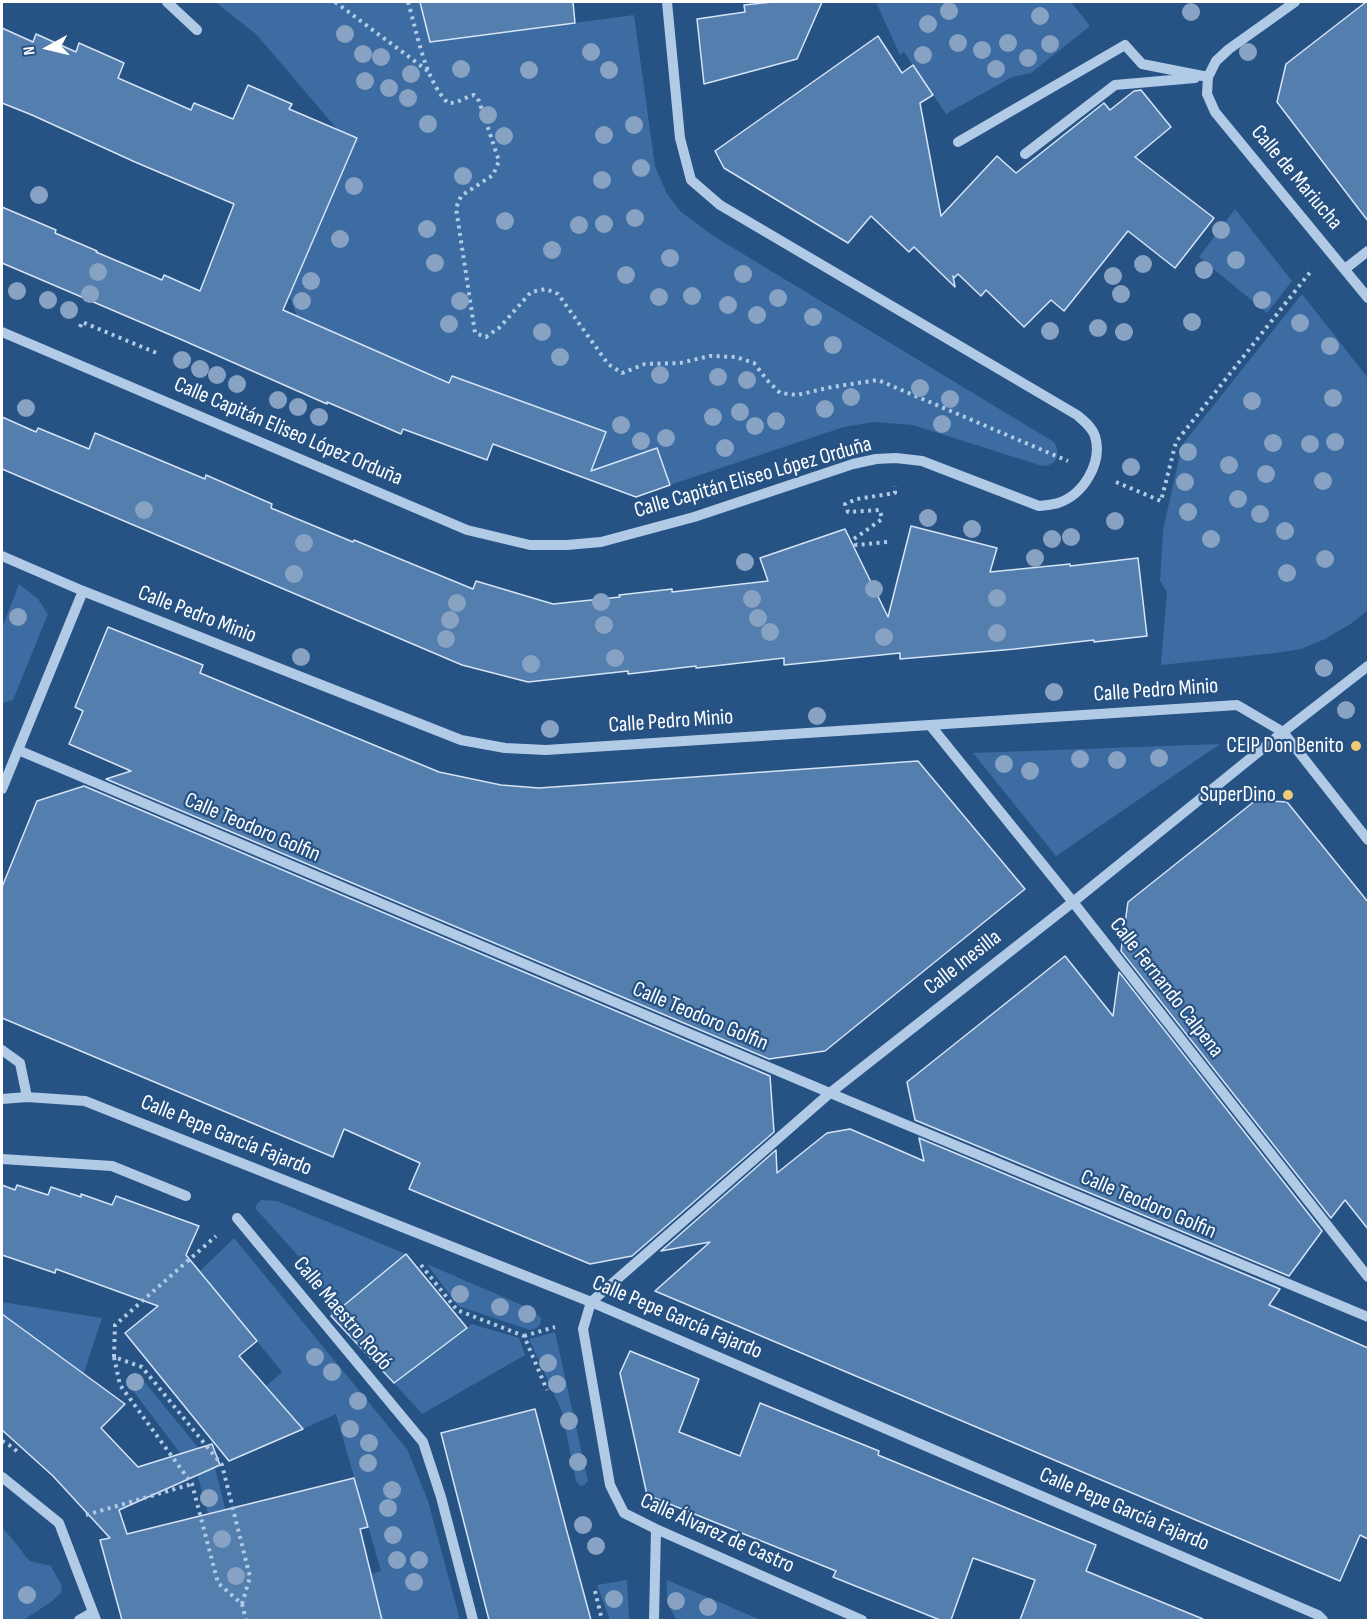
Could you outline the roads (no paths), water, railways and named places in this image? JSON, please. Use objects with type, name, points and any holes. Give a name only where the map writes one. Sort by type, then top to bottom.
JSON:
[{"type":"street","points":[[166,2],[197,30]]},
{"type":"street","name":"Calle Capitán Eliseo López Orduña","points":[[2,332],[467,530],[530,545],[601,542],[694,516],[853,464],[876,459],[897,458],[922,461],[1039,506],[1057,503],[1070,497],[1084,486],[1096,455],[1095,437],[1089,426],[1077,415],[720,205],[691,180],[680,138],[667,2]]},
{"type":"street","points":[[1208,77],[1216,61],[1229,49],[1295,2]]},
{"type":"street","points":[[958,142],[1125,45],[1142,64],[1208,77]]},
{"type":"street","points":[[1025,154],[1116,85],[1208,77]]},
{"type":"street","name":"Calle de Mariucha","points":[[1208,77],[1207,94],[1215,112],[1368,298]]},
{"type":"street","points":[[1345,269],[1368,250]]},
{"type":"street","name":"Calle Pedro Minio","points":[[2,556],[83,591],[461,740],[506,748],[546,750],[1237,705],[1283,732]]},
{"type":"street","points":[[2,789],[83,591]]},
{"type":"street","name":"Calle Inesilla","points":[[591,1302],[830,1093],[1074,902],[1368,666]]},
{"type":"street","name":"Calle Fernando Calpena","points":[[930,725],[1074,902],[1368,1277]]},
{"type":"street","points":[[1283,732],[1368,840]]},
{"type":"street","name":"Calle Teodoro Golfin","points":[[18,750],[830,1093],[1368,1317]]},
{"type":"street","points":[[2,1050],[20,1063],[27,1097]]},
{"type":"street","name":"Calle Pepe García Fajardo","points":[[2,1099],[27,1097],[85,1101],[591,1302],[1318,1615],[1323,1620]]},
{"type":"street","points":[[2,1159],[112,1166],[186,1196]]},
{"type":"street","name":"Calle Maestro Rodó","points":[[237,1218],[423,1442],[441,1497],[473,1620]]},
{"type":"street","name":"Calle Álvarez de Castro","points":[[591,1302],[584,1329],[610,1485],[624,1513],[656,1530],[862,1620]]},
{"type":"street","points":[[2,1477],[59,1523],[94,1616],[79,1620]]},
{"type":"street","points":[[654,1620],[656,1530]]},
{"type":"place","name":"CEIP Don Benito","points":[[1356,746]]},
{"type":"place","name":"SuperDino","points":[[1288,795]]}]
